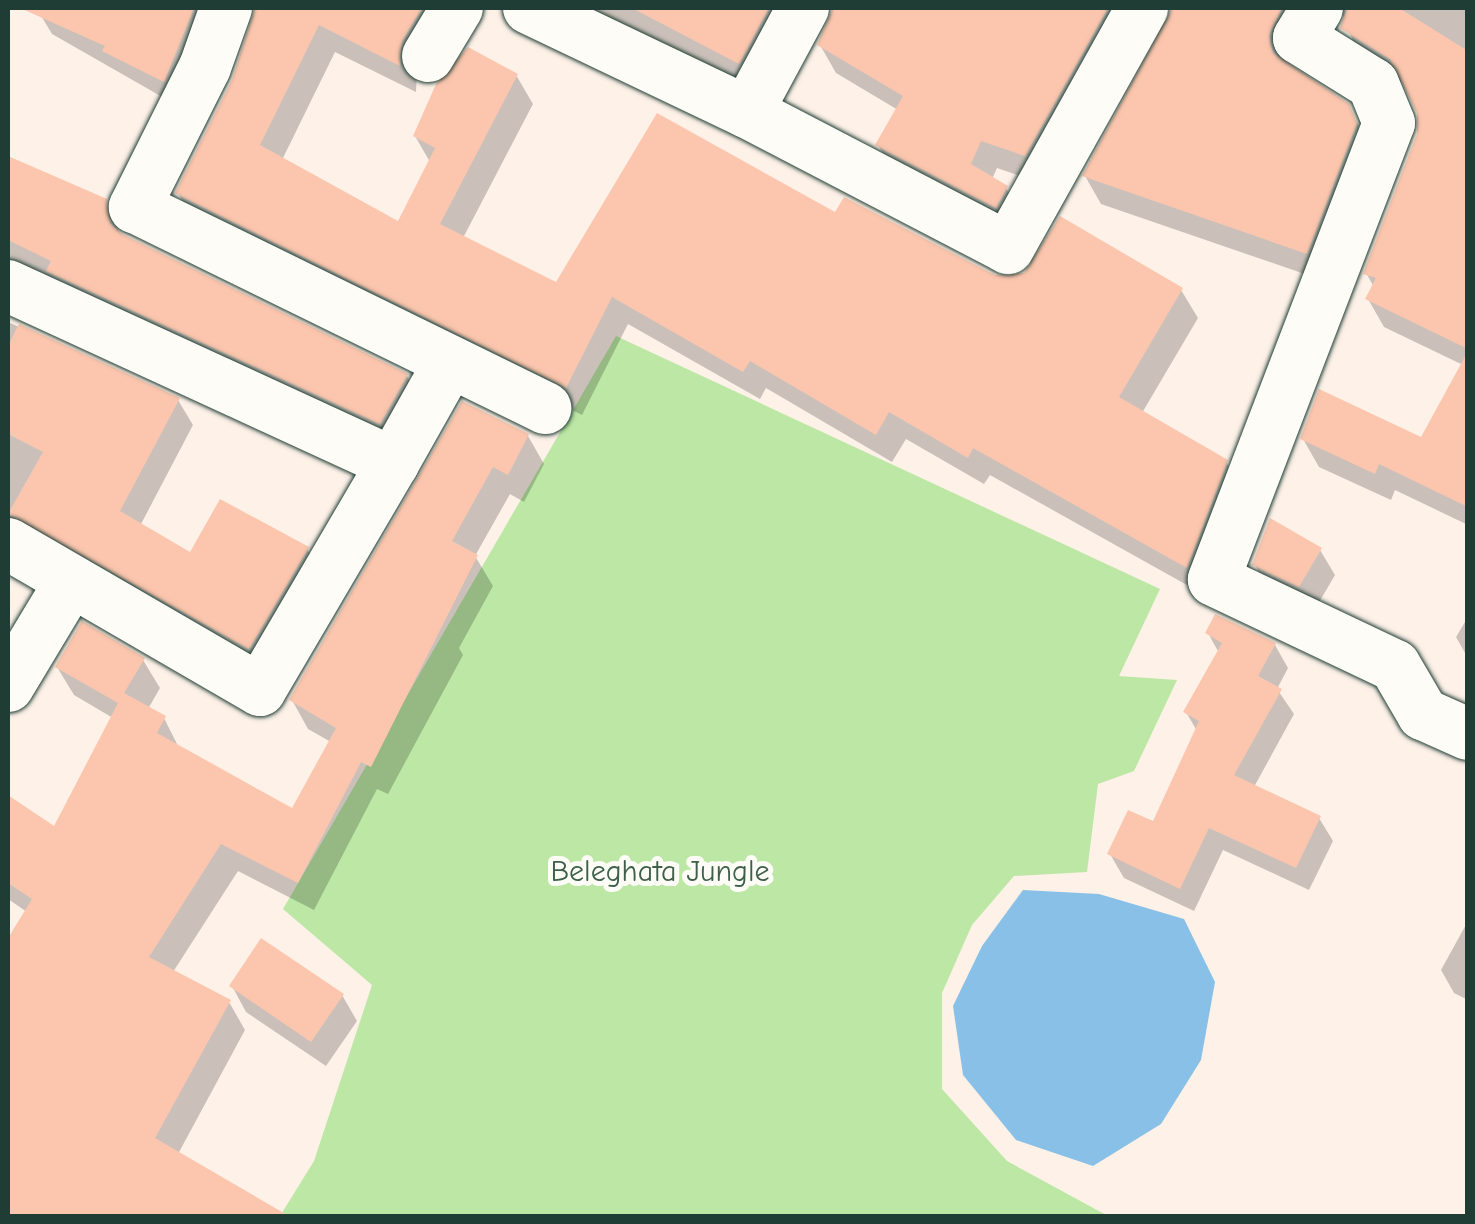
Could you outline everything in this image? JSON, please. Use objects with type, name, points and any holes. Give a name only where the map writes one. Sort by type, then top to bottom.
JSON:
[{"type":"street","points":[[226,8],[205,67],[135,208],[545,408]]},
{"type":"street","points":[[428,56],[457,8]]},
{"type":"street","points":[[528,8],[601,23],[747,112],[1008,248],[1142,8]]},
{"type":"street","points":[[747,112],[803,8]]},
{"type":"street","points":[[1318,8],[1299,38],[1373,84],[1389,123],[1214,580],[1395,666],[1423,714],[1468,734]]},
{"type":"street","points":[[8,286],[393,463]]},
{"type":"street","points":[[8,544],[260,690],[450,362]]},
{"type":"street","points":[[8,686],[71,581]]},
{"type":"green space","name":"Beleghata Jungle","points":[[616,336],[1160,589],[1119,676],[1177,680],[1134,771],[1098,784],[1087,872],[1014,876],[972,925],[942,993],[942,1089],[1007,1161],[1108,1216],[280,1216],[314,1161],[372,985],[283,909]]},
{"type":"water","points":[[1023,890],[1099,894],[1184,919],[1215,982],[1201,1060],[1161,1124],[1093,1166],[1016,1140],[963,1075],[953,1006],[982,946]]},
{"type":"building","points":[[20,8],[194,8],[164,82],[102,51],[105,46]]},
{"type":"building","points":[[255,8],[422,8],[402,41],[400,66],[319,25],[260,145],[398,221],[435,148],[413,136],[436,84],[468,47],[518,74],[440,224],[556,282],[657,113],[835,212],[844,197],[995,275],[1024,273],[1060,216],[1183,288],[1119,397],[1228,460],[1187,568],[973,448],[968,458],[889,412],[876,435],[750,361],[743,372],[612,297],[566,388],[175,193],[232,80]]},
{"type":"building","points":[[632,8],[769,8],[739,64]]},
{"type":"building","points":[[833,8],[1108,8],[1025,156],[981,141],[971,164],[1008,186],[996,208],[875,145],[903,96],[817,45]]},
{"type":"building","points":[[1172,8],[1282,8],[1269,36],[1273,53],[1349,104],[1357,123],[1307,254],[1082,176]]},
{"type":"building","points":[[1347,8],[1399,8],[1468,51],[1468,349],[1365,299],[1376,278],[1363,274],[1417,134],[1417,113],[1390,59],[1340,28]]},
{"type":"building","points":[[8,156],[107,199],[110,223],[122,234],[408,374],[380,424],[46,271],[51,261],[8,240]]},
{"type":"building","points":[[19,324],[180,398],[120,511],[190,552],[220,499],[309,547],[249,649],[8,514],[43,452],[8,434],[8,346]]},
{"type":"building","points":[[1468,351],[1468,507],[1379,464],[1375,474],[1300,439],[1319,389],[1421,437]]},
{"type":"building","points":[[462,401],[529,434],[508,475],[493,467],[452,541],[478,555],[371,767],[361,762],[298,883],[221,844],[149,957],[231,1000],[155,1138],[289,1216],[8,1216],[8,938],[32,899],[8,883],[8,795],[54,826],[118,703],[55,667],[82,621],[145,658],[124,693],[166,716],[157,733],[292,808],[336,728],[289,700]]},
{"type":"building","points":[[1270,518],[1322,548],[1299,587],[1252,565]]},
{"type":"building","points":[[1215,614],[1276,643],[1258,676],[1282,689],[1234,775],[1321,816],[1296,868],[1209,828],[1180,889],[1107,854],[1128,810],[1153,821],[1199,721],[1183,712],[1222,643],[1205,633]]},
{"type":"building","points":[[261,938],[344,994],[311,1042],[229,986]]}]
